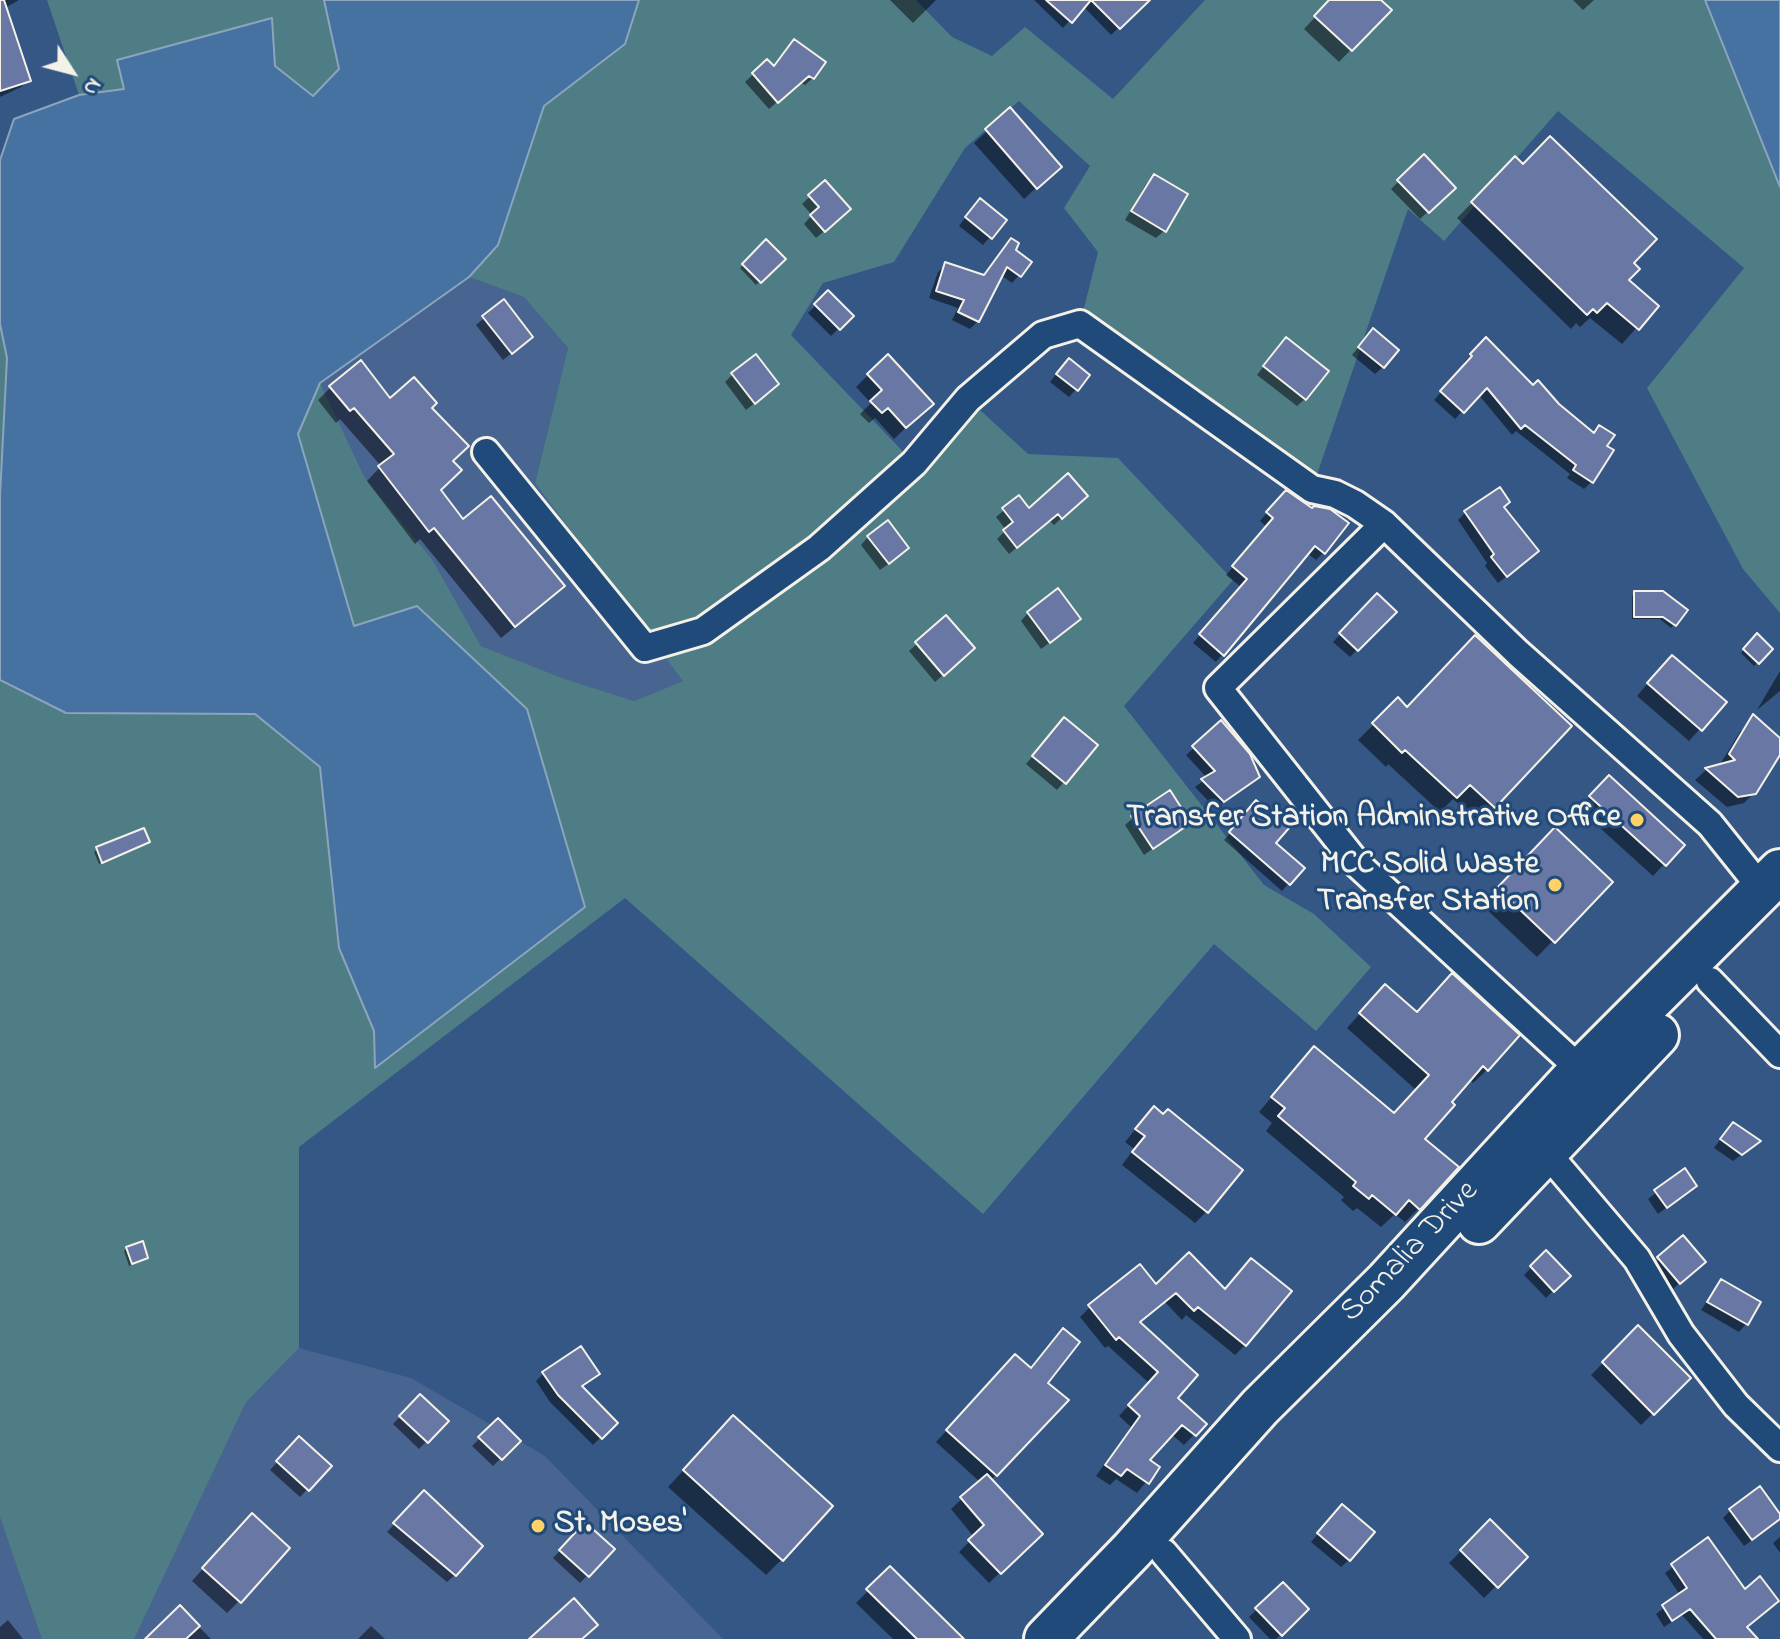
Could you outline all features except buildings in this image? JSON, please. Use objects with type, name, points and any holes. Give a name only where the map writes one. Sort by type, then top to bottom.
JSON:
[{"type":"main road","name":"Somalia Drive","points":[[1086,1639],[1298,1405],[1434,1270],[1710,981],[1774,888]]},
{"type":"main road","name":"Somalia Drive","points":[[1046,1639],[1132,1550],[1260,1407],[1386,1282],[1581,1070],[1774,888]]},
{"type":"street","points":[[486,452],[645,648],[703,631],[819,548],[914,463],[968,399],[1043,335],[1080,324],[1312,489],[1335,494],[1384,524],[1518,653],[1710,824],[1774,888]]},
{"type":"street","points":[[1384,524],[1218,688],[1358,865],[1581,1070]]},
{"type":"street","points":[[1710,981],[1780,1054]]},
{"type":"street","points":[[1546,1152],[1637,1259],[1681,1334],[1736,1405],[1780,1448]]},
{"type":"street","points":[[1164,1553],[1237,1639]]},
{"type":"shaded area","points":[[324,0],[639,0],[625,44],[544,106],[498,245],[469,277],[320,383],[298,434],[354,626],[417,606],[527,709],[585,907],[375,1068],[374,1031],[339,948],[320,767],[255,714],[66,713],[0,680],[0,496],[7,358],[0,324],[0,160],[14,119],[79,95],[124,89],[117,60],[272,18],[275,66],[313,96],[339,69]]},
{"type":"shaded area","points":[[1705,0],[1780,0],[1780,187]]},
{"type":"shaded area","points":[[469,277],[524,297],[568,348],[535,483],[684,681],[634,701],[565,679],[481,646],[432,559],[365,478],[320,383]]},
{"type":"shaded area","points":[[0,1256],[246,1401],[299,1348],[411,1378],[545,1456],[723,1639],[0,1639]]},
{"type":"green space","points":[[47,0],[324,0],[339,69],[313,97],[275,66],[272,19],[117,60],[124,89],[79,95]]},
{"type":"green space","points":[[639,0],[916,0],[952,37],[992,56],[1025,27],[1113,99],[1205,0],[1705,0],[1780,187],[1780,613],[1743,569],[1647,388],[1744,268],[1558,111],[1444,241],[1408,209],[1312,489],[1080,324],[1098,252],[1064,208],[1090,166],[1019,101],[965,148],[894,262],[823,283],[791,335],[914,463],[968,399],[1028,454],[1118,458],[1233,580],[1124,706],[1264,885],[1314,914],[1371,967],[1316,1031],[1214,944],[983,1214],[625,898],[299,1147],[299,1348],[246,1402],[134,1639],[42,1639],[0,1517],[0,680],[66,713],[255,714],[320,767],[339,948],[374,1031],[585,907],[354,627],[298,434],[320,383],[365,478],[432,559],[481,646],[565,679],[634,701],[683,681],[535,483],[568,348],[524,297],[469,277],[498,245],[544,106],[625,44]]},
{"type":"green space","points":[[0,324],[7,358],[0,496]]},
{"type":"place","name":"Transfer Station Adminstrative Office","points":[[1637,820]]},
{"type":"place","name":"MCC Solid Waste Transfer Station","points":[[1555,885]]},
{"type":"place","name":"St. Moses'","points":[[538,1526]]}]
